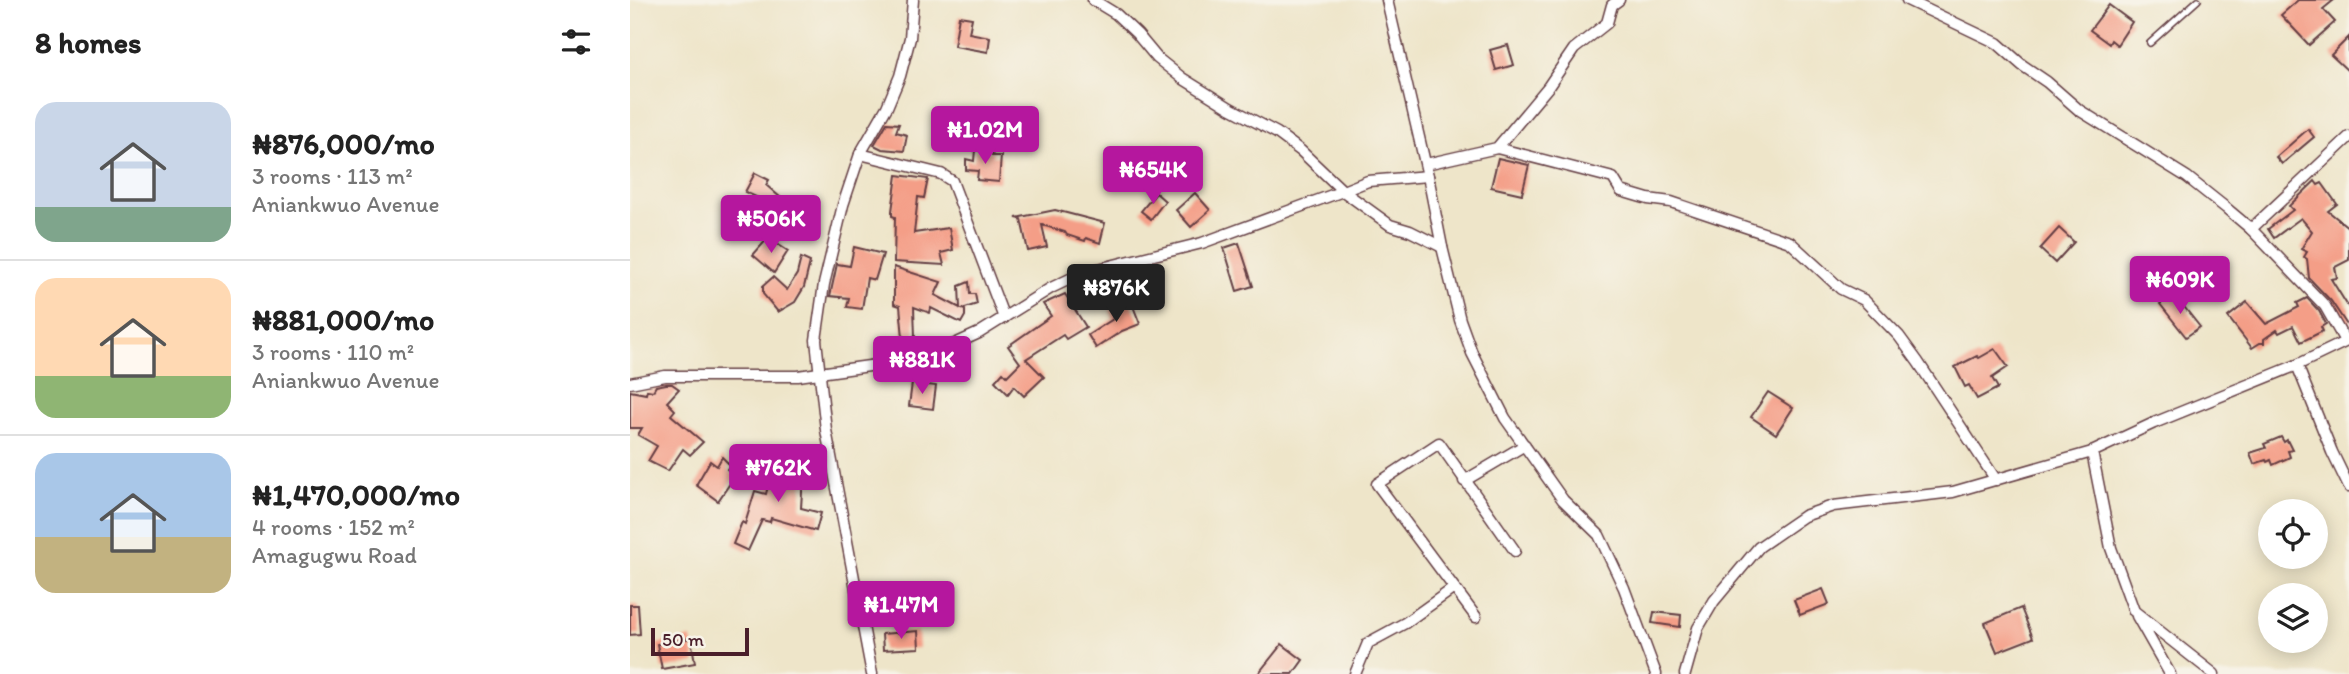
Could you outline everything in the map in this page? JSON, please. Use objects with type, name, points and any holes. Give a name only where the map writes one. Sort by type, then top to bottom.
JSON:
[{"type":"street","points":[[872,674],[826,430],[816,340],[824,284],[843,205],[860,154],[887,107],[900,76],[909,38],[913,0]]},
{"type":"street","points":[[1093,0],[1116,14],[1157,58],[1182,78],[1277,133],[1301,151],[1343,191],[1390,225],[1410,231],[1442,247]]},
{"type":"street","points":[[1387,0],[1426,164],[1442,247],[1460,320],[1472,353],[1505,418],[1563,500],[1599,535],[1624,588],[1656,674]]},
{"type":"street","points":[[1497,148],[1548,87],[1574,49],[1607,23],[1612,5],[1619,0]]},
{"type":"street","points":[[1685,674],[1698,628],[1714,601],[1759,547],[1804,516],[1833,506],[1953,492],[2092,452],[2347,341],[2325,306],[2251,229],[2187,177],[2079,110],[1997,43],[1907,0]]},
{"type":"street","points":[[2251,229],[2349,137]]},
{"type":"street","points":[[1426,164],[1497,148],[1613,178],[1620,191],[1648,200],[1671,202],[1790,242],[1842,289],[1864,300],[1899,336],[1937,388],[1996,480]]},
{"type":"street","points":[[860,154],[941,174],[952,181],[1004,318]]},
{"type":"street","points":[[630,383],[665,376],[761,377],[818,374],[905,361],[944,349],[1004,318],[1051,288],[1097,269],[1202,243],[1376,179],[1428,176]]},
{"type":"street","points":[[2297,365],[2349,487]]},
{"type":"street","points":[[1476,617],[1377,484],[1439,443],[1515,551]]},
{"type":"street","points":[[1464,481],[1525,445]]},
{"type":"street","points":[[2092,452],[2111,548],[2134,611],[2170,674]]},
{"type":"street","points":[[1355,674],[1368,643],[1405,623],[1454,588]]},
{"type":"street","points":[[2134,611],[2214,674]]},
{"type":"lane","points":[[2150,43],[2199,0]]},
{"type":"building","points":[[2298,0],[2334,0],[2323,9],[2335,22],[2309,45],[2281,15]]},
{"type":"building","points":[[2109,5],[2132,22],[2117,45],[2111,40],[2109,44],[2090,30]]},
{"type":"building","points":[[959,16],[972,18],[969,33],[990,37],[988,52],[954,46]]},
{"type":"building","points":[[2349,37],[2349,72],[2331,55]]},
{"type":"building","points":[[1508,45],[1514,65],[1496,70],[1490,50]]},
{"type":"building","points":[[887,123],[899,124],[896,132],[907,135],[904,151],[882,149],[874,145]]},
{"type":"building","points":[[2308,129],[2314,137],[2282,164],[2276,157]]},
{"type":"building","points":[[975,150],[1001,156],[999,182],[977,180],[978,171],[966,170],[966,159],[974,161]]},
{"type":"building","points":[[1498,158],[1529,165],[1522,194],[1491,187]]},
{"type":"building","points":[[755,173],[769,180],[766,185],[781,198],[776,206],[745,192]]},
{"type":"building","points":[[897,175],[928,179],[924,198],[918,197],[914,233],[949,228],[953,250],[941,253],[944,265],[894,262],[895,217],[892,216],[892,211]]},
{"type":"building","points":[[2315,181],[2318,185],[2322,183],[2337,204],[2328,211],[2349,228],[2349,260],[2335,267],[2337,278],[2331,279],[2349,308],[2349,328],[2331,301],[2309,278],[2307,259],[2304,257],[2307,252],[2301,249],[2312,231],[2301,218],[2274,238],[2268,229],[2293,210],[2289,206]]},
{"type":"building","points":[[1156,193],[1165,201],[1151,219],[1141,211]]},
{"type":"building","points":[[1195,193],[1210,210],[1191,227],[1176,210]]},
{"type":"building","points":[[1055,210],[1105,223],[1100,243],[1086,238],[1085,241],[1042,225],[1047,247],[1028,251],[1021,219],[1016,218]]},
{"type":"building","points":[[2059,228],[2074,242],[2055,263],[2040,249]]},
{"type":"building","points":[[768,238],[788,251],[774,273],[753,255]]},
{"type":"building","points":[[1239,243],[1253,286],[1237,291],[1224,248]]},
{"type":"building","points":[[854,247],[883,254],[875,280],[867,278],[862,309],[847,307],[849,298],[830,296],[837,264],[850,266]]},
{"type":"building","points":[[801,258],[810,262],[804,287],[795,302],[778,312],[763,294],[763,286],[773,277],[787,290],[797,274]]},
{"type":"building","points":[[894,267],[941,282],[935,295],[960,308],[959,286],[969,282],[970,294],[975,294],[977,304],[962,309],[965,310],[965,316],[961,323],[931,308],[930,313],[914,307],[915,337],[903,337],[900,306],[894,304]]},
{"type":"building","points":[[1065,294],[1086,327],[1066,339],[1063,335],[1026,359],[1044,377],[1024,396],[1014,386],[1008,394],[995,381],[1003,372],[1007,376],[1020,363],[1008,346],[1051,316],[1043,304]]},
{"type":"building","points":[[2174,294],[2200,327],[2186,337],[2160,304]]},
{"type":"building","points":[[2307,298],[2326,324],[2321,327],[2323,331],[2301,342],[2293,326],[2279,333],[2277,330],[2264,339],[2264,343],[2252,348],[2228,317],[2247,302],[2266,324],[2299,307],[2297,303]]},
{"type":"building","points":[[1131,301],[1140,324],[1122,331],[1096,348],[1088,335],[1113,319],[1110,310]]},
{"type":"building","points":[[1995,349],[2008,367],[1992,378],[1998,388],[1977,399],[1969,385],[1965,387],[1955,367]]},
{"type":"building","points":[[912,383],[936,386],[933,409],[909,406]]},
{"type":"building","points":[[672,384],[679,389],[667,402],[675,410],[671,415],[703,442],[690,455],[683,449],[668,471],[648,461],[657,446],[638,435],[642,428],[630,428],[630,391],[646,394],[647,390],[653,391],[656,386]]},
{"type":"building","points":[[1768,392],[1793,408],[1776,434],[1751,417]]},
{"type":"building","points":[[2281,437],[2284,442],[2287,440],[2292,450],[2288,451],[2290,457],[2273,465],[2271,460],[2254,464],[2250,453],[2266,448],[2264,444]]},
{"type":"building","points":[[722,457],[730,465],[727,469],[735,476],[718,501],[696,485],[710,461],[717,466]]},
{"type":"building","points":[[770,459],[801,467],[798,475],[803,476],[801,508],[821,513],[816,531],[771,518],[770,522],[762,520],[748,551],[733,544],[742,522],[745,524],[755,491],[766,494],[771,474],[767,473]]},
{"type":"building","points":[[1823,589],[1829,604],[1800,615],[1794,600]]},
{"type":"building","points":[[630,605],[638,605],[640,634],[630,635]]},
{"type":"building","points":[[2021,608],[2033,638],[1997,652],[1985,623]]},
{"type":"building","points":[[1654,612],[1681,615],[1680,627],[1652,623]]},
{"type":"building","points":[[918,631],[919,648],[883,650],[882,634]]},
{"type":"building","points":[[691,638],[695,663],[662,669],[657,644]]},
{"type":"building","points":[[1282,644],[1303,660],[1293,674],[1258,674]]}]
